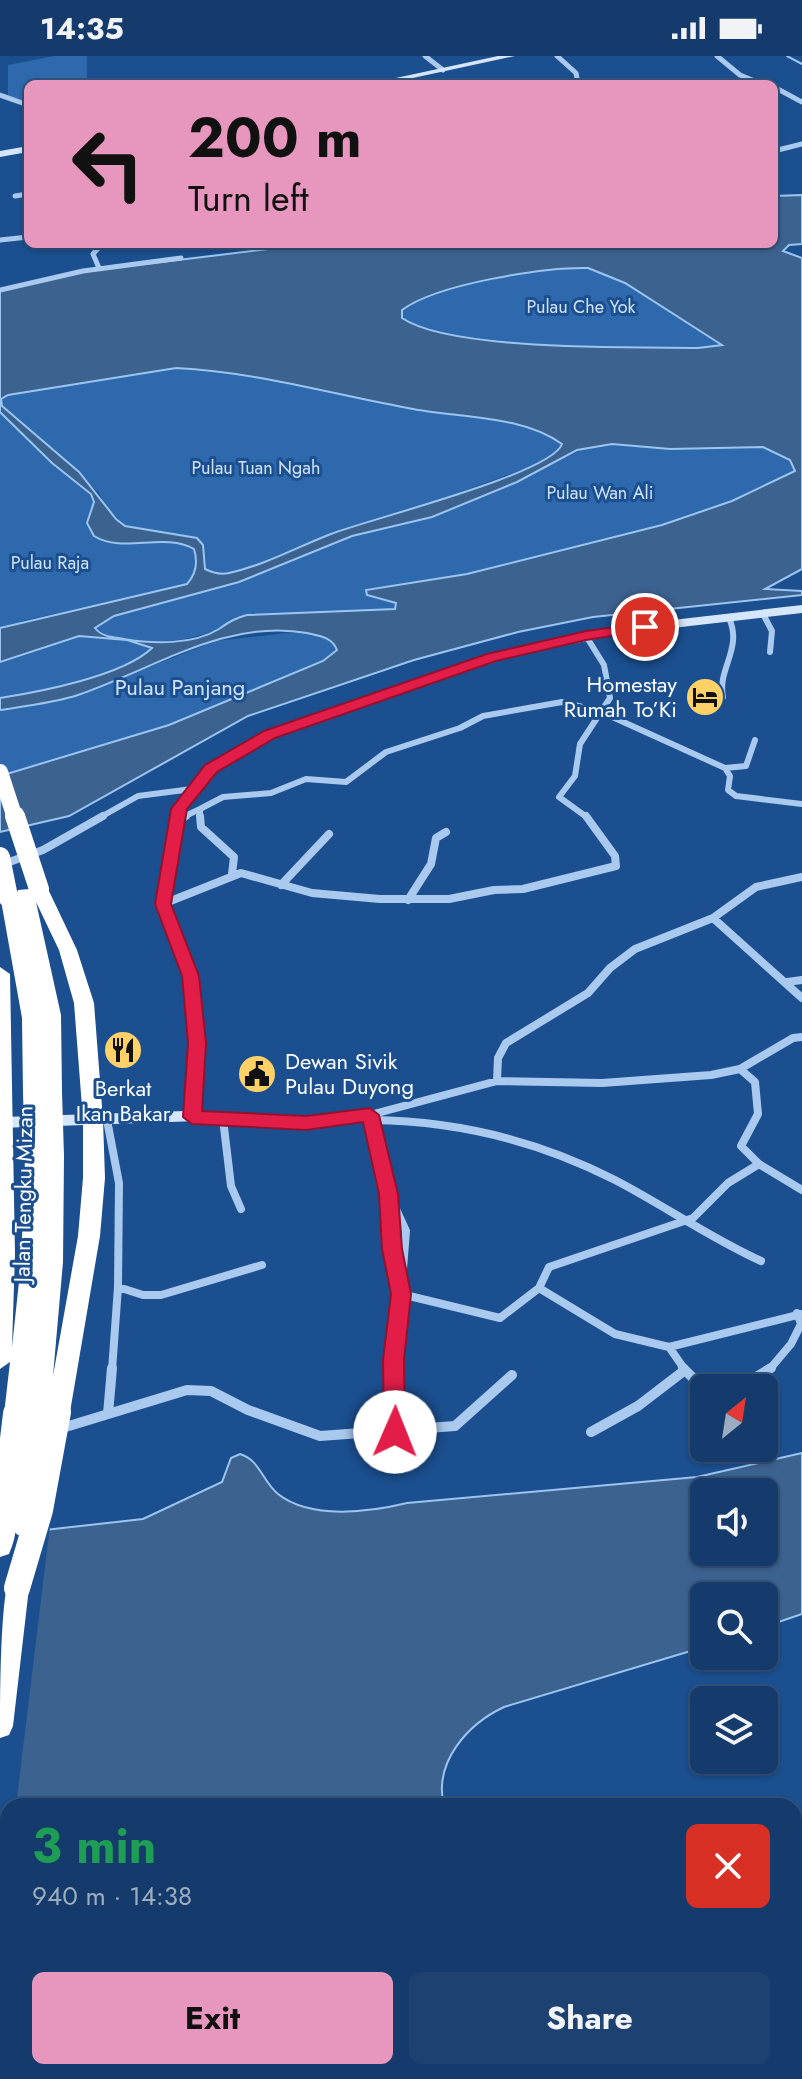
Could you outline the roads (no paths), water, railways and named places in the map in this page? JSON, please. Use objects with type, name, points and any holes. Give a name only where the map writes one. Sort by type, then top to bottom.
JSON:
[{"type":"highway","points":[[0,773],[24,893]]},
{"type":"highway","points":[[0,857],[68,950],[84,1003],[100,1120],[89,1236],[37,1413]]},
{"type":"highway","name":"Jalan Tengku Mizan","points":[[0,1726],[37,1413],[32,1263],[44,1158],[42,1092],[32,1018],[24,893]]},
{"type":"highway","points":[[0,974],[0,1360]]},
{"type":"highway","name":"Jalan Tengku Mizan","points":[[0,1546],[3,1502],[37,1413]]},
{"type":"street","points":[[425,56],[443,70]]},
{"type":"street","points":[[392,80],[511,56]]},
{"type":"street","points":[[557,56],[576,73],[577,80]]},
{"type":"street","points":[[717,56],[740,75],[752,80]]},
{"type":"street","points":[[778,89],[802,102]]},
{"type":"street","points":[[0,95],[24,104]]},
{"type":"street","points":[[778,150],[802,144]]},
{"type":"street","points":[[0,154],[24,150]]},
{"type":"street","points":[[15,196],[24,195]]},
{"type":"street","points":[[0,240],[24,237]]},
{"type":"street","points":[[96,248],[93,254],[99,268]]},
{"type":"street","points":[[0,290],[99,268],[181,258]]},
{"type":"street","points":[[192,1117],[197,1043],[190,976],[163,904],[179,809],[192,789],[231,755],[278,731],[492,657],[586,636],[802,609]]},
{"type":"street","points":[[763,614],[772,631],[770,652]]},
{"type":"street","points":[[723,697],[720,683],[731,661],[735,637],[729,618]]},
{"type":"street","points":[[163,904],[197,893],[232,874],[250,873],[312,893],[408,900],[460,898],[494,890],[523,889],[616,866],[615,856],[590,819],[559,797],[575,776],[578,751],[611,691],[604,665],[586,636]]},
{"type":"street","points":[[177,820],[223,797],[271,793],[306,779],[346,782],[386,752],[460,728],[483,716],[562,702],[599,711],[725,768],[746,766],[755,740]]},
{"type":"street","points":[[725,768],[730,776],[728,790],[736,796],[802,804]]},
{"type":"street","points":[[0,865],[43,850],[138,796],[192,789]]},
{"type":"street","points":[[200,809],[201,827],[234,857],[232,874]]},
{"type":"street","points":[[408,900],[431,864],[436,838],[446,832]]},
{"type":"street","points":[[281,885],[329,834]]},
{"type":"street","points":[[497,1081],[498,1058],[513,1037],[588,993],[610,968],[635,949],[713,918],[756,887],[802,877]]},
{"type":"street","points":[[713,918],[802,998]]},
{"type":"street","points":[[787,982],[802,980]]},
{"type":"street","points":[[1,1123],[192,1117],[306,1123],[371,1117],[497,1081],[602,1083],[697,1076],[740,1069],[793,1038],[802,1037]]},
{"type":"street","points":[[740,1069],[755,1082],[759,1106],[741,1146],[759,1164],[802,1190]]},
{"type":"street","points":[[371,1117],[389,1194],[392,1249],[401,1294]]},
{"type":"street","points":[[371,1117],[438,1124],[530,1144],[609,1177],[716,1241],[761,1261]]},
{"type":"street","points":[[223,1119],[231,1186],[241,1209]]},
{"type":"street","points":[[100,1120],[119,1183],[118,1287],[108,1414]]},
{"type":"street","points":[[539,1288],[543,1273],[554,1264],[683,1221],[704,1210],[728,1183],[759,1164]]},
{"type":"street","points":[[389,1194],[406,1231],[394,1360],[395,1432]]},
{"type":"street","points":[[118,1287],[143,1295],[161,1295],[262,1265]]},
{"type":"street","points":[[401,1294],[500,1318],[510,1314],[528,1293],[539,1288],[552,1293],[615,1334],[669,1347],[799,1314],[801,1324],[795,1338],[763,1374]]},
{"type":"street","points":[[669,1347],[690,1375]]},
{"type":"street","points":[[591,1432],[638,1406],[685,1370]]},
{"type":"street","points":[[0,1445],[199,1389],[320,1436],[455,1426],[512,1375]]},
{"type":"waterway","points":[[787,56],[802,64]]},
{"type":"place","name":"Homestay Rumah To’Ki","points":[[705,697]]},
{"type":"place","name":"Berkat Ikan Bakar","points":[[123,1050]]},
{"type":"place","name":"Dewan Sivik Pulau Duyong","points":[[257,1074]]},
{"type":"park label","name":"Pulau Che Yok","points":[[581,307]]},
{"type":"park label","name":"Pulau Tuan Ngah","points":[[256,468]]},
{"type":"park label","name":"Pulau Wan Ali","points":[[600,493]]},
{"type":"park label","name":"Pulau Raja","points":[[50,563]]},
{"type":"park label","name":"Pulau Panjang","points":[[180,687]]}]
